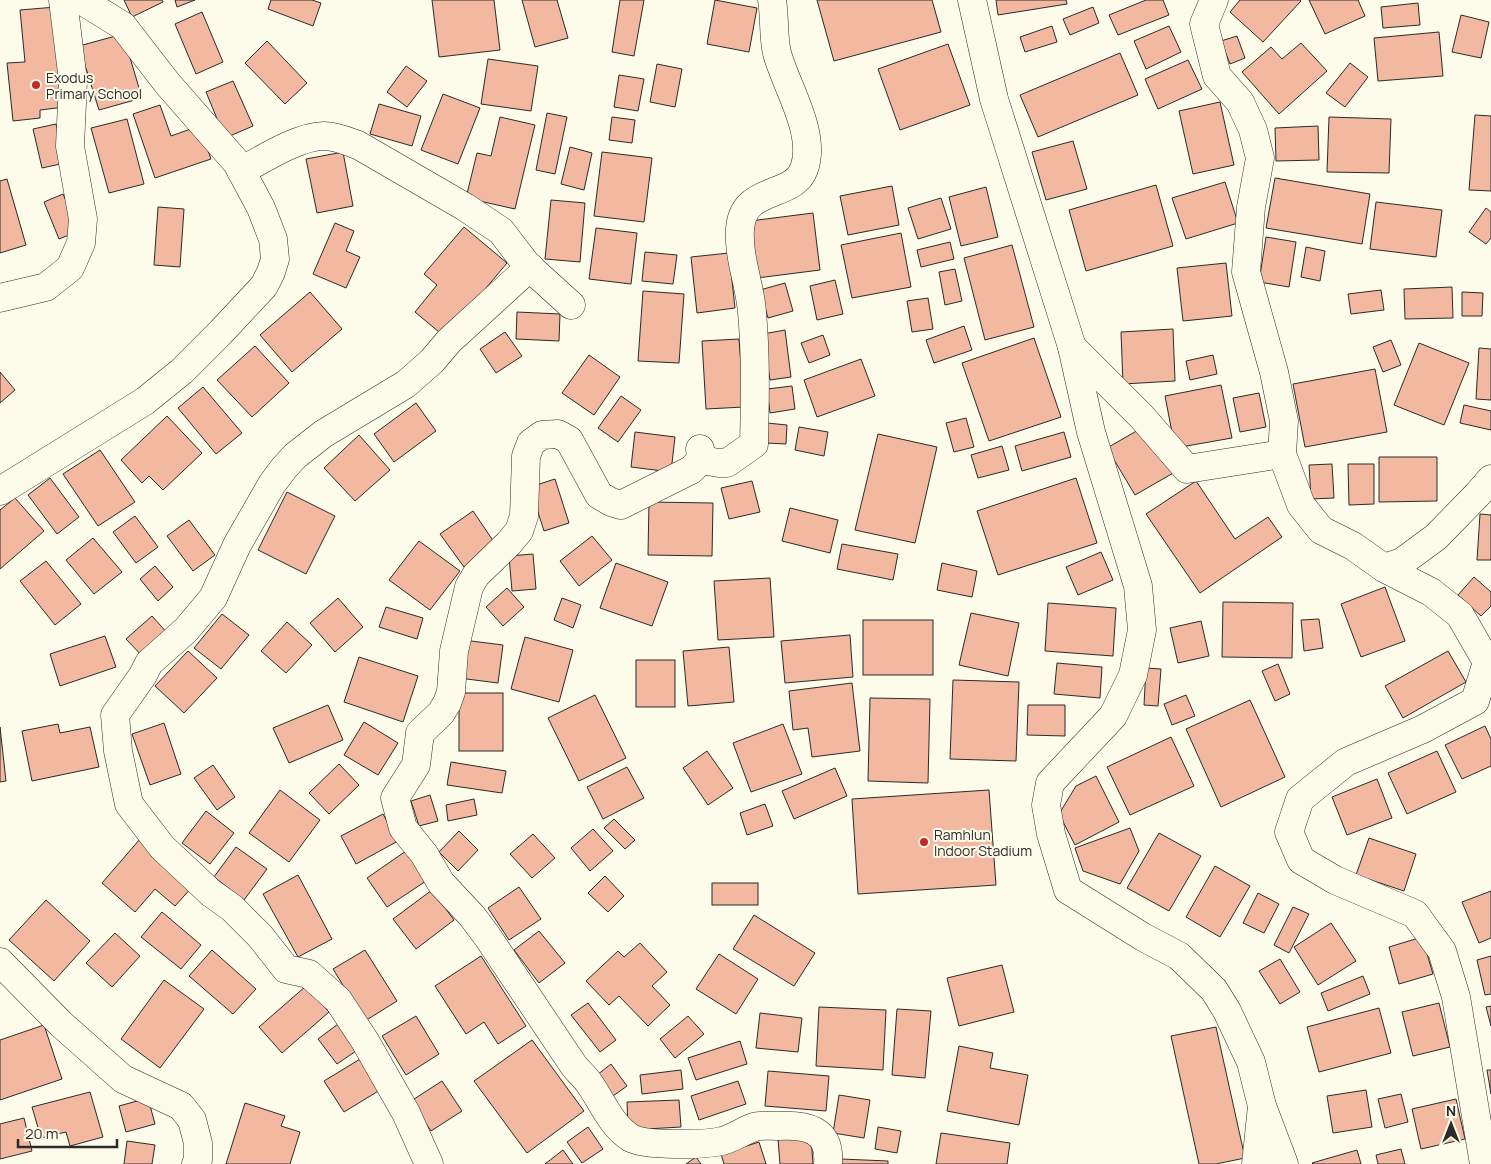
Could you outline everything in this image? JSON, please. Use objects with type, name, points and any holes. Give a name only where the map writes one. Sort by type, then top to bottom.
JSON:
[{"type":"street","points":[[0,298],[46,287],[70,268],[82,242],[84,219],[70,146],[73,81],[63,0]]},
{"type":"street","points":[[0,491],[145,401],[195,358],[264,286],[275,259],[273,239],[261,208],[237,163],[167,83],[123,26],[81,0]]},
{"type":"street","points":[[772,0],[777,50],[807,138],[807,155],[804,170],[794,183],[756,200],[742,214],[740,231],[752,310],[756,369],[754,444],[727,463],[719,463],[701,454],[691,470],[621,505],[599,495],[568,440],[558,434],[542,435],[531,443],[526,456],[524,516],[519,531],[476,575],[469,588],[454,651],[451,692],[441,713],[420,734],[416,764],[396,798],[404,828],[424,854],[441,883],[472,916],[506,963],[537,1014],[574,1066],[589,1083],[607,1112],[622,1131],[632,1138],[643,1141],[693,1143],[722,1140],[756,1126],[795,1125],[817,1132],[824,1140],[828,1164]]},
{"type":"street","points":[[972,0],[994,99],[1072,347],[1091,432],[1138,586],[1142,630],[1133,675],[1113,716],[1050,783],[1046,805],[1051,834],[1068,890],[1143,937],[1179,956],[1214,990],[1227,1011],[1251,1062],[1262,1106],[1284,1164]]},
{"type":"street","points":[[1214,0],[1204,24],[1217,76],[1240,102],[1253,130],[1260,158],[1251,207],[1246,272],[1276,382],[1284,421],[1282,454],[1301,505],[1322,530],[1353,546],[1384,568],[1431,592],[1460,615],[1488,662],[1475,701],[1423,729],[1346,762],[1300,799],[1289,832],[1301,860],[1335,880],[1415,914],[1442,952],[1456,997],[1484,1164]]},
{"type":"street","points":[[241,171],[297,143],[323,136],[341,138],[358,145],[413,176],[494,226],[509,240],[548,286],[570,305]]},
{"type":"street","points":[[429,1164],[406,1113],[365,1041],[338,1000],[309,974],[286,969],[260,936],[232,908],[211,893],[162,847],[129,804],[118,752],[114,715],[143,675],[149,663],[186,630],[213,598],[237,546],[272,484],[295,456],[323,434],[406,384],[432,361],[449,341],[530,267]]},
{"type":"street","points":[[1072,347],[1142,417],[1187,469],[1282,454]]},
{"type":"street","points":[[1384,568],[1402,562],[1436,537],[1478,495],[1491,479]]},
{"type":"street","points":[[0,962],[61,1024],[123,1079],[181,1106],[192,1120],[198,1143],[198,1160],[196,1164]]},
{"type":"street","points":[[1256,1164],[1262,1106]]},
{"type":"building","points":[[124,0],[162,0],[163,2],[132,17]]},
{"type":"building","points":[[175,0],[195,0],[177,7]]},
{"type":"building","points":[[271,0],[312,0],[321,3],[313,26],[268,9]]},
{"type":"building","points":[[432,0],[494,0],[500,50],[439,57]]},
{"type":"building","points":[[522,0],[557,0],[568,38],[535,47]]},
{"type":"building","points":[[620,0],[644,0],[634,56],[612,52]]},
{"type":"building","points":[[715,0],[757,8],[749,52],[707,44]]},
{"type":"building","points":[[817,0],[932,0],[941,32],[834,61]]},
{"type":"building","points":[[996,0],[1066,0],[1067,4],[998,15]]},
{"type":"building","points":[[1146,0],[1163,0],[1169,15],[1118,35],[1109,15]]},
{"type":"building","points":[[1240,0],[1301,1],[1263,42],[1230,12]]},
{"type":"building","points":[[1309,0],[1358,0],[1365,16],[1325,34]]},
{"type":"building","points":[[1418,3],[1420,25],[1383,28],[1381,7]]},
{"type":"building","name":"Exodus Primary School","points":[[56,7],[65,107],[40,110],[40,118],[13,121],[7,63],[25,62],[20,10]]},
{"type":"building","points":[[1093,7],[1099,23],[1070,35],[1063,19]]},
{"type":"building","points":[[202,12],[223,62],[196,74],[175,24]]},
{"type":"building","points":[[1461,15],[1489,22],[1481,58],[1452,52]]},
{"type":"building","points":[[1052,26],[1057,42],[1025,52],[1020,37]]},
{"type":"building","points":[[1169,26],[1181,52],[1146,69],[1134,41]]},
{"type":"building","points":[[1439,32],[1443,76],[1378,81],[1374,38]]},
{"type":"building","points":[[123,34],[142,98],[99,110],[79,46]]},
{"type":"building","points":[[1237,36],[1245,58],[1230,64],[1221,41]]},
{"type":"building","points":[[267,41],[307,83],[285,104],[245,63]]},
{"type":"building","points":[[1301,43],[1327,71],[1279,114],[1242,72],[1271,47],[1282,59]]},
{"type":"building","points":[[948,44],[970,105],[900,130],[878,69]]},
{"type":"building","points":[[1120,53],[1138,95],[1038,137],[1020,95]]},
{"type":"building","points":[[488,59],[538,66],[531,111],[481,104]]},
{"type":"building","points":[[1188,60],[1202,89],[1158,109],[1145,79]]},
{"type":"building","points":[[1350,63],[1368,77],[1345,107],[1326,93]]},
{"type":"building","points":[[657,64],[682,69],[675,107],[650,102]]},
{"type":"building","points":[[406,66],[427,81],[407,107],[387,92]]},
{"type":"building","points":[[619,75],[644,79],[638,111],[614,107]]},
{"type":"building","points":[[233,81],[253,126],[225,138],[206,92]]},
{"type":"building","points":[[443,94],[480,108],[458,164],[421,150]]},
{"type":"building","points":[[1220,102],[1234,165],[1193,174],[1179,111]]},
{"type":"building","points":[[379,104],[421,116],[412,146],[370,134]]},
{"type":"building","points":[[160,105],[171,136],[199,126],[211,159],[155,178],[133,114]]},
{"type":"building","points":[[547,113],[567,117],[555,174],[536,170]]},
{"type":"building","points":[[1475,115],[1491,116],[1491,191],[1469,190]]},
{"type":"building","points":[[500,117],[535,125],[515,209],[466,198],[477,153],[491,156]]},
{"type":"building","points":[[612,117],[635,120],[632,143],[609,140]]},
{"type":"building","points":[[1329,117],[1391,119],[1389,173],[1327,172]]},
{"type":"building","points":[[127,119],[144,184],[109,193],[91,128]]},
{"type":"building","points":[[56,124],[65,163],[42,168],[33,129]]},
{"type":"building","points":[[1318,126],[1319,160],[1276,161],[1275,128]]},
{"type":"building","points":[[1073,141],[1087,189],[1046,200],[1032,152]]},
{"type":"building","points":[[570,147],[592,153],[584,190],[561,184]]},
{"type":"building","points":[[343,152],[353,206],[317,213],[306,159]]},
{"type":"building","points":[[602,152],[652,158],[644,222],[594,216]]},
{"type":"building","points":[[1275,178],[1370,194],[1362,244],[1266,228]]},
{"type":"building","points":[[7,179],[26,245],[0,253],[0,181]]},
{"type":"building","points":[[1225,182],[1238,223],[1186,239],[1172,198]]},
{"type":"building","points":[[1156,185],[1173,246],[1086,271],[1069,210]]},
{"type":"building","points":[[892,186],[899,225],[848,235],[840,196]]},
{"type":"building","points":[[986,187],[998,237],[961,246],[949,197]]},
{"type":"building","points":[[63,194],[79,231],[59,239],[44,202]]},
{"type":"building","points":[[941,198],[951,229],[918,239],[908,208]]},
{"type":"building","points":[[551,200],[585,203],[580,262],[545,259]]},
{"type":"building","points":[[1376,202],[1442,210],[1436,257],[1370,249]]},
{"type":"building","points":[[158,207],[184,209],[180,267],[154,265]]},
{"type":"building","points":[[1486,208],[1491,212],[1491,238],[1486,244],[1469,232]]},
{"type":"building","points":[[813,213],[820,270],[757,278],[750,221]]},
{"type":"building","points":[[335,223],[354,231],[346,251],[360,257],[346,288],[313,274]]},
{"type":"building","points":[[464,227],[507,263],[445,337],[415,312],[437,285],[424,274]]},
{"type":"building","points":[[596,228],[637,233],[631,284],[589,279]]},
{"type":"building","points":[[901,233],[911,287],[852,298],[841,245]]},
{"type":"building","points":[[1266,237],[1296,242],[1289,287],[1259,282]]},
{"type":"building","points":[[950,242],[954,259],[921,267],[917,250]]},
{"type":"building","points":[[1012,245],[1034,327],[985,340],[964,258]]},
{"type":"building","points":[[1306,247],[1325,251],[1320,281],[1301,277]]},
{"type":"building","points":[[645,252],[677,255],[673,284],[642,281]]},
{"type":"building","points":[[729,253],[735,308],[697,313],[691,257]]},
{"type":"building","points":[[1226,263],[1232,316],[1183,321],[1177,268]]},
{"type":"building","points":[[955,269],[962,301],[945,305],[939,272]]},
{"type":"building","points":[[835,280],[843,314],[817,320],[810,286]]},
{"type":"building","points":[[785,283],[793,311],[768,318],[760,290]]},
{"type":"building","points":[[1452,287],[1453,318],[1405,319],[1404,289]]},
{"type":"building","points":[[1381,290],[1384,310],[1351,314],[1348,294]]},
{"type":"building","points":[[643,291],[684,294],[679,363],[638,361]]},
{"type":"building","points":[[310,292],[342,329],[292,372],[260,335]]},
{"type":"building","points":[[1462,292],[1483,293],[1482,316],[1462,316]]},
{"type":"building","points":[[928,298],[933,329],[912,332],[907,301]]},
{"type":"building","points":[[517,312],[560,314],[559,341],[516,339]]},
{"type":"building","points":[[964,326],[972,350],[934,363],[926,340]]},
{"type":"building","points":[[1173,329],[1175,381],[1123,384],[1121,332]]},
{"type":"building","points":[[785,330],[791,377],[770,380],[763,334]]},
{"type":"building","points":[[505,332],[522,356],[496,373],[480,349]]},
{"type":"building","points":[[823,335],[830,355],[809,363],[801,343]]},
{"type":"building","points":[[1034,338],[1061,417],[989,441],[962,363]]},
{"type":"building","points":[[739,339],[744,407],[706,409],[702,341]]},
{"type":"building","points":[[1391,340],[1401,365],[1383,372],[1373,347]]},
{"type":"building","points":[[1419,343],[1469,363],[1444,425],[1394,405]]},
{"type":"building","points":[[255,346],[289,383],[252,417],[217,380]]},
{"type":"building","points":[[1479,348],[1491,349],[1491,400],[1476,399]]},
{"type":"building","points":[[589,355],[620,377],[594,415],[562,393]]},
{"type":"building","points":[[1213,355],[1217,374],[1190,380],[1186,361]]},
{"type":"building","points":[[861,359],[875,396],[817,417],[804,380]]},
{"type":"building","points":[[1375,369],[1387,432],[1305,447],[1293,384]]},
{"type":"building","points":[[0,372],[15,390],[0,403]]},
{"type":"building","points":[[1221,385],[1232,438],[1175,448],[1165,396]]},
{"type":"building","points":[[792,386],[795,409],[770,413],[767,389]]},
{"type":"building","points":[[203,387],[242,433],[216,454],[178,408]]},
{"type":"building","points":[[1259,393],[1266,427],[1240,432],[1233,398]]},
{"type":"building","points":[[621,396],[641,410],[618,442],[598,428]]},
{"type":"building","points":[[416,403],[436,431],[394,462],[374,434]]},
{"type":"building","points":[[1464,405],[1491,411],[1491,430],[1460,423]]},
{"type":"building","points":[[167,416],[202,453],[163,490],[149,476],[142,483],[121,460]]},
{"type":"building","points":[[966,418],[974,447],[954,452],[946,423]]},
{"type":"building","points":[[767,423],[787,425],[786,444],[766,443]]},
{"type":"building","points":[[1147,425],[1175,472],[1135,495],[1107,448]]},
{"type":"building","points":[[799,427],[828,432],[824,456],[795,450]]},
{"type":"building","points":[[635,432],[675,437],[671,472],[631,467]]},
{"type":"building","points":[[1064,432],[1071,457],[1022,471],[1015,446]]},
{"type":"building","points":[[878,434],[937,447],[915,543],[855,530]]},
{"type":"building","points":[[359,435],[390,470],[355,501],[324,468]]},
{"type":"building","points":[[1002,446],[1009,470],[978,478],[971,455]]},
{"type":"building","points":[[100,450],[135,502],[98,526],[63,474]]},
{"type":"building","points":[[1379,457],[1437,457],[1437,501],[1379,502]]},
{"type":"building","points":[[1332,464],[1334,498],[1311,499],[1309,465]]},
{"type":"building","points":[[1348,464],[1374,464],[1374,504],[1349,505]]},
{"type":"building","points":[[50,478],[79,517],[57,534],[28,495]]},
{"type":"building","points":[[1076,478],[1097,543],[998,575],[977,511]]},
{"type":"building","points":[[555,479],[569,523],[544,531],[530,487]]},
{"type":"building","points":[[752,481],[760,512],[729,519],[721,488]]},
{"type":"building","points":[[1196,481],[1235,539],[1268,517],[1282,537],[1200,593],[1146,514]]},
{"type":"building","points":[[287,492],[335,516],[306,574],[258,550]]},
{"type":"building","points":[[15,498],[44,531],[0,569],[0,510]]},
{"type":"building","points":[[649,502],[713,503],[712,556],[648,555]]},
{"type":"building","points":[[790,508],[838,520],[830,553],[782,541]]},
{"type":"building","points":[[473,511],[496,545],[464,567],[440,534]]},
{"type":"building","points":[[1480,514],[1491,515],[1491,560],[1477,560]]},
{"type":"building","points":[[135,516],[158,547],[136,563],[113,532]]},
{"type":"building","points":[[189,520],[215,555],[193,571],[167,536]]},
{"type":"building","points":[[592,536],[612,560],[579,586],[560,561]]},
{"type":"building","points":[[93,538],[122,572],[94,594],[66,560]]},
{"type":"building","points":[[419,541],[460,571],[430,610],[389,580]]},
{"type":"building","points":[[842,544],[898,554],[893,580],[837,569]]},
{"type":"building","points":[[1101,552],[1113,580],[1078,595],[1066,567]]},
{"type":"building","points":[[533,554],[536,589],[512,591],[509,556]]},
{"type":"building","points":[[46,561],[81,604],[55,625],[20,581]]},
{"type":"building","points":[[616,563],[668,582],[652,626],[600,608]]},
{"type":"building","points":[[942,563],[977,571],[972,597],[937,590]]},
{"type":"building","points":[[155,566],[173,587],[158,601],[140,579]]},
{"type":"building","points":[[1474,577],[1491,592],[1491,606],[1481,616],[1458,595]]},
{"type":"building","points":[[770,578],[774,637],[718,640],[714,581]]},
{"type":"building","points":[[1385,587],[1405,641],[1361,657],[1341,604]]},
{"type":"building","points":[[507,588],[524,607],[503,626],[486,607]]},
{"type":"building","points":[[338,598],[363,627],[335,652],[310,623]]},
{"type":"building","points":[[562,598],[581,605],[573,628],[554,620]]},
{"type":"building","points":[[1223,602],[1293,603],[1292,658],[1222,657]]},
{"type":"building","points":[[1048,603],[1116,608],[1113,656],[1045,651]]},
{"type":"building","points":[[386,607],[423,618],[417,639],[379,627]]},
{"type":"building","points":[[971,613],[1019,623],[1008,676],[959,665]]},
{"type":"building","points":[[222,614],[249,635],[221,669],[194,648]]},
{"type":"building","points":[[152,616],[169,635],[144,658],[126,639]]},
{"type":"building","points":[[1319,619],[1323,648],[1304,651],[1301,620]]},
{"type":"building","points":[[863,620],[933,620],[933,675],[863,675]]},
{"type":"building","points":[[1201,621],[1209,656],[1178,663],[1170,628]]},
{"type":"building","points":[[287,622],[312,645],[286,673],[261,651]]},
{"type":"building","points":[[850,635],[853,677],[785,683],[781,641]]},
{"type":"building","points":[[105,636],[116,667],[60,686],[50,654]]},
{"type":"building","points":[[525,637],[573,650],[559,702],[511,689]]},
{"type":"building","points":[[463,640],[503,645],[498,683],[459,678]]},
{"type":"building","points":[[729,647],[734,702],[688,706],[683,651]]},
{"type":"building","points":[[188,651],[217,678],[184,713],[155,686]]},
{"type":"building","points":[[1448,651],[1466,682],[1403,718],[1385,686]]},
{"type":"building","points":[[359,657],[418,676],[403,722],[344,702]]},
{"type":"building","points":[[636,660],[675,660],[675,707],[636,707]]},
{"type":"building","points":[[1057,663],[1102,667],[1100,698],[1054,694]]},
{"type":"building","points":[[1278,664],[1290,694],[1275,701],[1262,671]]},
{"type":"building","points":[[1146,668],[1161,669],[1158,706],[1144,705]]},
{"type":"building","points":[[953,680],[1019,682],[1016,761],[950,759]]},
{"type":"building","points":[[852,683],[860,751],[812,757],[808,728],[793,730],[789,691]]},
{"type":"building","points":[[459,693],[503,693],[503,751],[459,751]]},
{"type":"building","points":[[595,695],[626,758],[579,781],[548,718]]},
{"type":"building","points":[[1186,695],[1195,716],[1172,725],[1164,704]]},
{"type":"building","points":[[870,698],[930,699],[928,783],[868,781]]},
{"type":"building","points":[[1250,700],[1285,777],[1221,807],[1186,729]]},
{"type":"building","points":[[328,705],[343,740],[289,763],[273,728]]},
{"type":"building","points":[[1028,705],[1065,705],[1065,736],[1027,735]]},
{"type":"building","points":[[364,722],[398,743],[378,775],[344,755]]},
{"type":"building","points":[[164,723],[181,774],[150,785],[132,734]]},
{"type":"building","points":[[58,724],[60,733],[90,727],[99,767],[32,781],[22,731]]},
{"type":"building","points":[[783,724],[802,774],[751,792],[733,743]]},
{"type":"building","points":[[1485,726],[1491,739],[1491,766],[1462,779],[1445,745]]},
{"type":"building","points":[[0,727],[6,781],[0,782]]},
{"type":"building","points":[[1171,737],[1194,786],[1130,815],[1107,767]]},
{"type":"building","points":[[707,751],[733,788],[708,805],[683,768]]},
{"type":"building","points":[[1437,751],[1456,792],[1407,814],[1388,773]]},
{"type":"building","points":[[451,762],[506,771],[502,793],[447,785]]},
{"type":"building","points":[[339,764],[359,785],[329,814],[309,793]]},
{"type":"building","points":[[213,765],[235,797],[217,810],[194,778]]},
{"type":"building","points":[[627,767],[644,798],[603,819],[587,787]]},
{"type":"building","points":[[835,768],[847,796],[794,819],[782,791]]},
{"type":"building","points":[[1096,776],[1119,822],[1075,845],[1059,814],[1076,786]]},
{"type":"building","points":[[1377,779],[1392,818],[1347,835],[1332,797]]},
{"type":"building","points":[[280,790],[320,820],[289,862],[249,833]]},
{"type":"building","name":"Ramhlun Indoor Stadium","points":[[989,790],[996,885],[858,894],[852,799]]},
{"type":"building","points":[[430,795],[438,821],[419,826],[411,801]]},
{"type":"building","points":[[474,799],[477,815],[448,821],[446,805]]},
{"type":"building","points":[[765,804],[773,826],[747,835],[740,813]]},
{"type":"building","points":[[206,811],[234,833],[210,864],[182,843]]},
{"type":"building","points":[[383,814],[398,841],[356,864],[341,836]]},
{"type":"building","points":[[614,819],[635,840],[625,849],[604,828]]},
{"type":"building","points":[[1130,828],[1139,851],[1120,884],[1083,871],[1075,848]]},
{"type":"building","points":[[593,829],[613,851],[590,871],[571,848]]},
{"type":"building","points":[[459,831],[478,850],[458,871],[439,852]]},
{"type":"building","points":[[1159,833],[1201,856],[1169,911],[1127,888]]},
{"type":"building","points":[[533,834],[555,858],[532,878],[510,854]]},
{"type":"building","points":[[1369,838],[1416,854],[1404,891],[1356,875]]},
{"type":"building","points":[[140,839],[193,886],[175,906],[155,889],[135,912],[102,883]]},
{"type":"building","points":[[236,847],[267,869],[244,900],[214,877]]},
{"type":"building","points":[[406,851],[426,881],[387,907],[367,878]]},
{"type":"building","points":[[1215,866],[1250,886],[1220,937],[1186,917]]},
{"type":"building","points":[[298,875],[332,939],[298,957],[263,894]]},
{"type":"building","points":[[605,876],[624,896],[608,912],[588,893]]},
{"type":"building","points":[[712,883],[758,883],[758,905],[712,905]]},
{"type":"building","points":[[519,887],[541,919],[509,940],[488,908]]},
{"type":"building","points":[[432,890],[454,920],[416,949],[393,919]]},
{"type":"building","points":[[1491,891],[1491,938],[1479,943],[1462,902]]},
{"type":"building","points":[[1258,893],[1279,904],[1264,933],[1243,923]]},
{"type":"building","points":[[46,900],[90,941],[54,981],[9,940]]},
{"type":"building","points":[[1293,907],[1309,914],[1289,953],[1274,945]]},
{"type":"building","points":[[162,912],[201,945],[181,969],[141,937]]},
{"type":"building","points":[[754,915],[815,953],[794,986],[733,949]]},
{"type":"building","points":[[1331,923],[1356,961],[1318,985],[1294,947]]},
{"type":"building","points":[[539,931],[565,963],[539,983],[514,950]]},
{"type":"building","points":[[115,933],[140,956],[112,987],[86,963]]},
{"type":"building","points":[[1422,937],[1433,974],[1399,984],[1389,947]]},
{"type":"building","points":[[640,943],[667,972],[652,986],[670,1005],[648,1026],[619,996],[609,1005],[586,981],[618,951],[624,957]]},
{"type":"building","points":[[212,950],[256,989],[233,1014],[189,976]]},
{"type":"building","points":[[365,950],[397,1001],[365,1021],[333,969]]},
{"type":"building","points":[[719,954],[758,979],[736,1014],[696,989]]},
{"type":"building","points":[[481,956],[526,1026],[498,1044],[484,1022],[466,1034],[435,986]]},
{"type":"building","points":[[1491,956],[1491,994],[1485,995],[1477,960]]},
{"type":"building","points":[[1280,959],[1300,992],[1280,1004],[1259,971]]},
{"type":"building","points":[[1002,965],[1014,1012],[959,1026],[947,978]]},
{"type":"building","points":[[1363,976],[1370,994],[1328,1011],[1321,993]]},
{"type":"building","points":[[164,980],[204,1009],[160,1068],[121,1039]]},
{"type":"building","points":[[306,986],[329,1012],[282,1053],[259,1027]]},
{"type":"building","points":[[588,1003],[616,1040],[600,1052],[571,1015]]},
{"type":"building","points":[[1439,1003],[1450,1047],[1413,1056],[1402,1012]]},
{"type":"building","points":[[1491,1006],[1491,1026],[1486,1007]]},
{"type":"building","points":[[819,1007],[886,1010],[883,1070],[816,1066]]},
{"type":"building","points":[[1379,1008],[1391,1053],[1319,1072],[1307,1027]]},
{"type":"building","points":[[897,1009],[931,1011],[925,1078],[892,1075]]},
{"type":"building","points":[[760,1013],[802,1018],[798,1052],[756,1048]]},
{"type":"building","points":[[416,1016],[439,1054],[406,1075],[382,1036]]},
{"type":"building","points":[[688,1016],[704,1034],[675,1058],[660,1039]]},
{"type":"building","points":[[338,1024],[356,1051],[337,1064],[318,1039]]},
{"type":"building","points":[[44,1025],[62,1079],[0,1100],[0,1040]]},
{"type":"building","points":[[1216,1027],[1245,1158],[1216,1164],[1199,1164],[1171,1036]]},
{"type":"building","points":[[532,1040],[584,1111],[527,1153],[474,1081]]},
{"type":"building","points":[[740,1041],[747,1064],[696,1080],[688,1058]]},
{"type":"building","points":[[959,1046],[993,1053],[990,1068],[1028,1075],[1019,1125],[947,1111]]},
{"type":"building","points":[[365,1056],[385,1087],[344,1112],[324,1081]]},
{"type":"building","points":[[611,1064],[627,1086],[613,1096],[597,1075]]},
{"type":"building","points":[[681,1070],[683,1089],[642,1094],[640,1075]]},
{"type":"building","points":[[1487,1070],[1491,1070],[1491,1094]]},
{"type":"building","points":[[768,1071],[829,1076],[826,1111],[765,1106]]},
{"type":"building","points":[[442,1081],[462,1111],[431,1131],[411,1101]]},
{"type":"building","points":[[738,1081],[746,1104],[699,1120],[691,1096]]},
{"type":"building","points":[[1366,1090],[1372,1127],[1333,1133],[1327,1096]]},
{"type":"building","points":[[90,1092],[103,1137],[70,1146],[66,1132],[41,1138],[32,1107]]},
{"type":"building","points":[[1401,1094],[1408,1122],[1385,1128],[1378,1099]]},
{"type":"building","points":[[839,1095],[870,1100],[864,1138],[833,1133]]},
{"type":"building","points":[[148,1098],[155,1124],[126,1132],[119,1106]]},
{"type":"building","points":[[1456,1099],[1465,1139],[1421,1149],[1412,1109]]},
{"type":"building","points":[[679,1100],[681,1127],[628,1130],[627,1102]]},
{"type":"building","points":[[245,1103],[285,1116],[281,1126],[300,1132],[290,1164],[226,1164]]},
{"type":"building","points":[[24,1118],[32,1151],[0,1159],[0,1124]]},
{"type":"building","points":[[588,1127],[603,1149],[582,1163],[567,1142]]},
{"type":"building","points":[[878,1127],[901,1131],[897,1153],[875,1149]]},
{"type":"building","points":[[941,1133],[1010,1143],[1007,1164],[936,1164]]},
{"type":"building","points":[[811,1137],[813,1164],[780,1164],[778,1139]]},
{"type":"building","points":[[127,1141],[155,1145],[152,1164],[124,1164]]},
{"type":"building","points":[[759,1142],[766,1164],[724,1164],[721,1154]]},
{"type":"building","points":[[1401,1149],[1405,1164],[1378,1164],[1376,1155]]},
{"type":"building","points":[[563,1150],[573,1164],[545,1164]]},
{"type":"building","points":[[1357,1150],[1361,1164],[1312,1163]]},
{"type":"building","points":[[696,1157],[701,1164],[686,1164]]},
{"type":"building","points":[[841,1159],[888,1161],[888,1164],[841,1164]]},
{"type":"place","name":"Exodus Primary School","points":[[36,85]]},
{"type":"place","name":"Ramhlun Indoor Stadium","points":[[924,842]]}]
